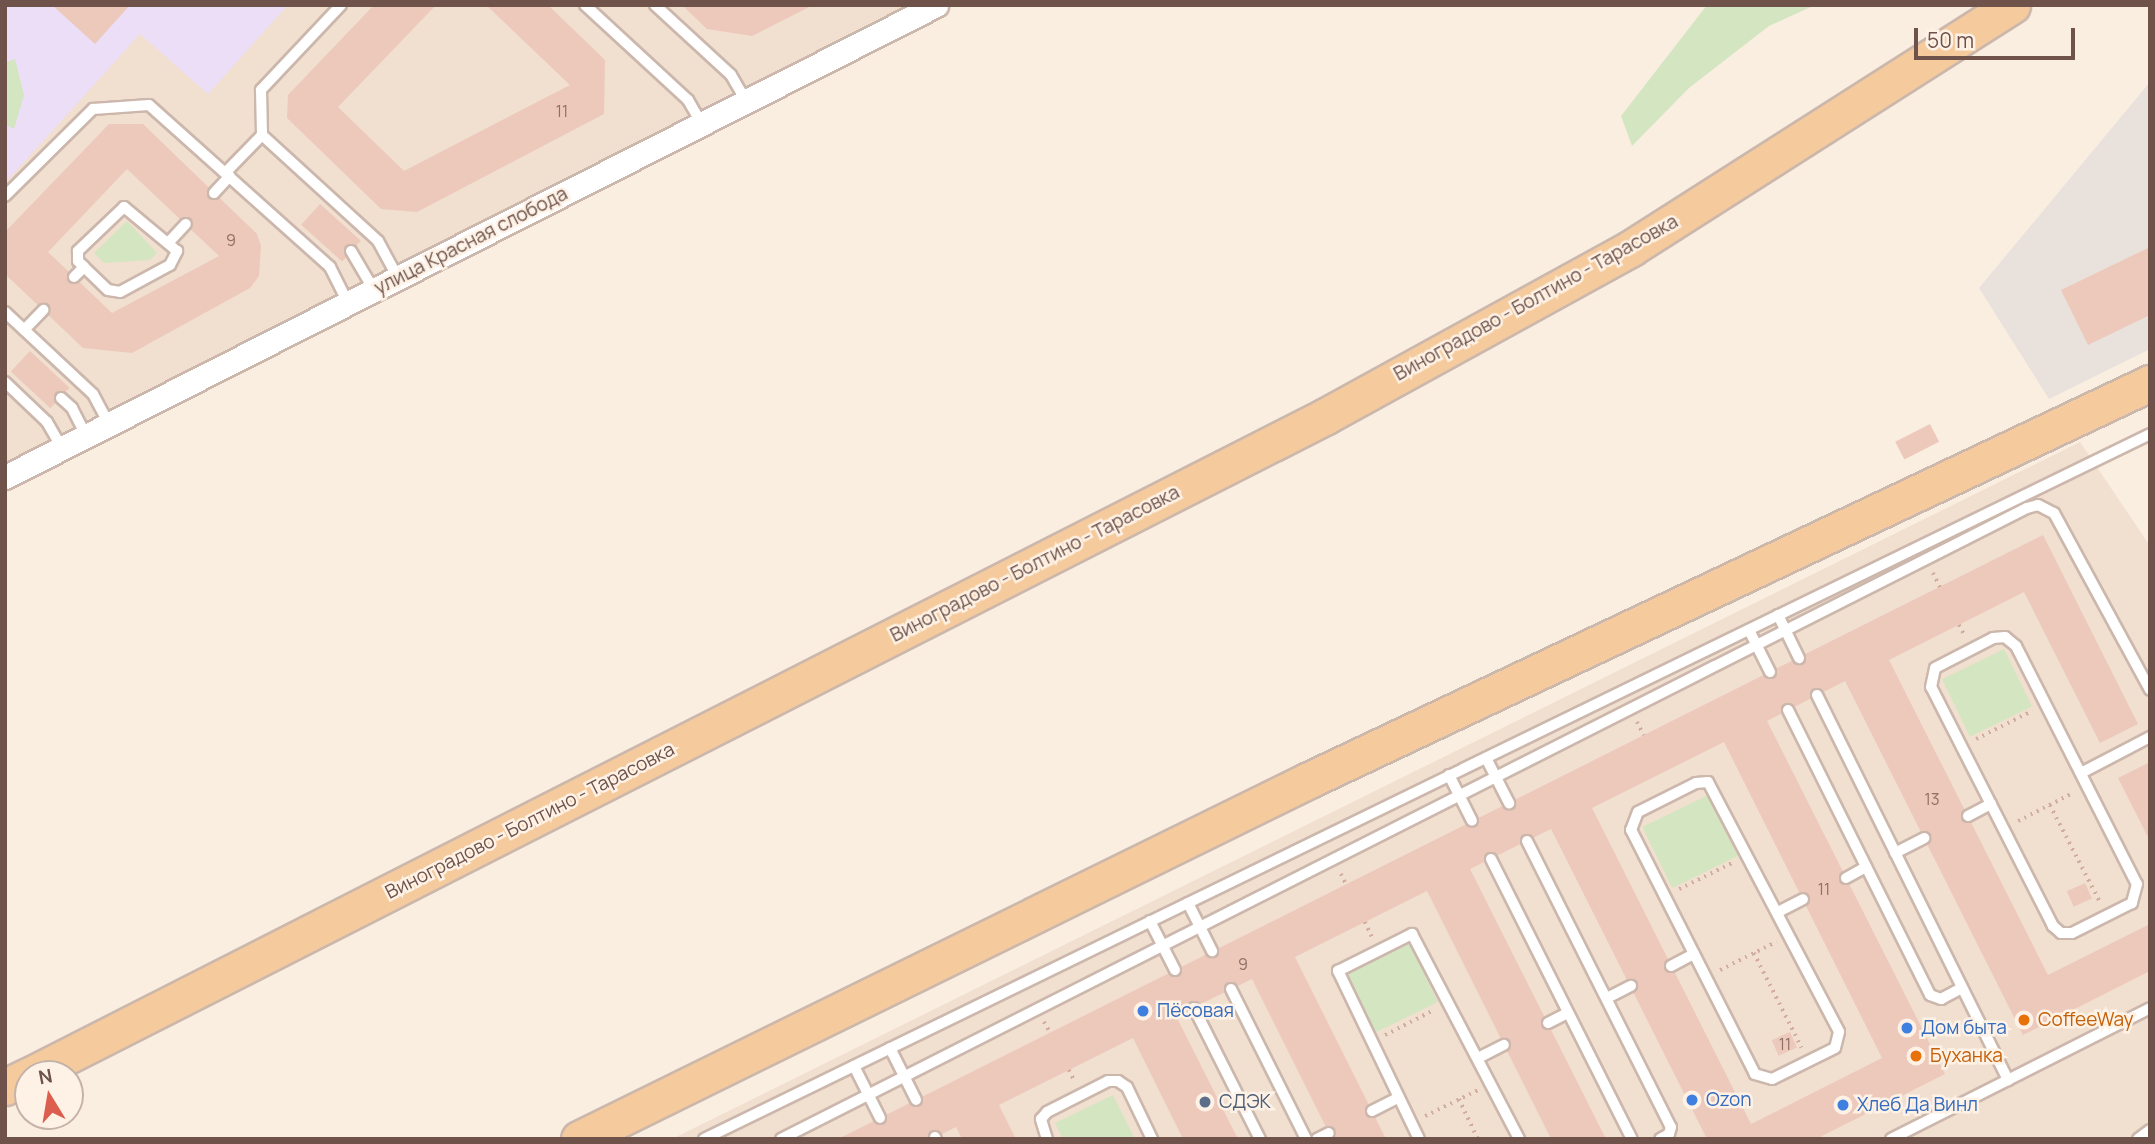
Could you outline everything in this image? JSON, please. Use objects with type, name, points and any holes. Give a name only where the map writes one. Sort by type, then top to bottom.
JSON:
[{"type":"main road","name":"Виноградово - Болтино - Тарасовка","points":[[59,1060],[1326,416],[1632,248],[2012,5]]},
{"type":"main road","points":[[579,1139],[1321,774],[2150,383]]},
{"type":"street","name":"улица Красная слобода","points":[[5,477],[936,5]]},
{"type":"lane","points":[[214,193],[262,135],[261,90],[341,5]]},
{"type":"lane","points":[[585,5],[688,100],[702,124]]},
{"type":"lane","points":[[655,5],[731,75],[746,102]]},
{"type":"lane","points":[[5,197],[86,115],[114,106],[149,105],[330,268],[348,303]]},
{"type":"lane","points":[[262,135],[377,241],[398,278]]},
{"type":"lane","points":[[124,206],[177,251],[173,262],[120,292],[108,290],[84,267],[78,261],[78,251],[124,206]]},
{"type":"lane","points":[[168,243],[186,224]]},
{"type":"lane","points":[[351,251],[374,290]]},
{"type":"lane","points":[[74,278],[84,267]]},
{"type":"lane","points":[[24,330],[43,310]]},
{"type":"lane","points":[[5,312],[93,394],[109,424]]},
{"type":"lane","points":[[5,382],[47,422],[62,448]]},
{"type":"lane","points":[[61,398],[72,408],[86,435]]},
{"type":"lane","points":[[704,1139],[2150,434]]},
{"type":"lane","points":[[781,1139],[2038,505],[2054,513],[2150,690]]},
{"type":"lane","points":[[1778,615],[1799,658]]},
{"type":"lane","points":[[1749,630],[1770,672]]},
{"type":"lane","points":[[2005,637],[2016,646],[2137,884],[2132,903],[2073,933],[2061,933],[2053,926],[1962,746],[1930,677],[1934,668],[1982,643],[2005,637]]},
{"type":"lane","points":[[1817,695],[2008,1080]]},
{"type":"lane","points":[[1788,710],[1930,995],[1941,999],[1962,988]]},
{"type":"lane","points":[[2081,773],[2150,737]]},
{"type":"lane","points":[[1486,758],[1509,803]]},
{"type":"lane","points":[[1450,775],[1472,821]]},
{"type":"lane","points":[[1696,782],[1708,782],[1715,789],[1839,1032],[1835,1048],[1772,1079],[1755,1074],[1665,896],[1631,830],[1632,820],[1696,782]]},
{"type":"lane","points":[[1968,816],[1991,804]]},
{"type":"lane","points":[[1895,853],[1924,838]]},
{"type":"lane","points":[[1527,841],[1671,1127],[1672,1131],[1660,1139]]},
{"type":"lane","points":[[1491,859],[1632,1139]]},
{"type":"lane","points":[[1846,878],[1866,867]]},
{"type":"lane","points":[[1778,912],[1803,899]]},
{"type":"lane","points":[[1188,903],[1212,951]]},
{"type":"lane","points":[[1150,921],[1175,970]]},
{"type":"lane","points":[[1419,1139],[1338,971],[1378,948],[1412,934],[1450,1002],[1518,1139]]},
{"type":"lane","points":[[1671,966],[1694,954]]},
{"type":"lane","points":[[1606,998],[1630,986]]},
{"type":"lane","points":[[1231,989],[1306,1139]]},
{"type":"lane","points":[[1194,1008],[1260,1139]]},
{"type":"lane","points":[[1891,1139],[2150,1008]]},
{"type":"lane","points":[[1548,1023],[1569,1013]]},
{"type":"lane","points":[[1478,1058],[1504,1045]]},
{"type":"lane","points":[[890,1048],[916,1100]]},
{"type":"lane","points":[[854,1066],[880,1118]]},
{"type":"lane","points":[[1047,1139],[1041,1119],[1046,1112],[1108,1081],[1118,1081],[1126,1087],[1152,1139]]},
{"type":"lane","points":[[1372,1111],[1398,1098]]},
{"type":"lane","points":[[2138,1139],[2150,1130]]},
{"type":"lane","points":[[1317,1139],[1329,1133]]},
{"type":"path","points":[[1962,746],[2045,704]]},
{"type":"path","points":[[2003,828],[2087,786]]},
{"type":"path","points":[[2050,805],[2107,915]]},
{"type":"path","points":[[1665,896],[1749,855]]},
{"type":"path","points":[[1706,977],[1790,936]]},
{"type":"path","points":[[1754,953],[1808,1061]]},
{"type":"path","points":[[1370,1042],[1450,1002]]},
{"type":"path","points":[[1411,1123],[1491,1083]]},
{"type":"path","points":[[1459,1099],[1478,1139]]},
{"type":"shaded area","points":[[5,5],[918,5],[5,467]]},
{"type":"shaded area","points":[[5,5],[288,5],[208,94],[140,34],[5,183]]},
{"type":"shaded area","points":[[2150,82],[2150,349],[2049,399],[1979,288]]},
{"type":"shaded area","points":[[2080,442],[2150,546],[2150,1139],[672,1139]]},
{"type":"green space","points":[[1707,5],[1815,5],[1769,26],[1689,88],[1632,146],[1621,116]]},
{"type":"green space","points":[[15,59],[24,95],[14,129],[5,124],[5,63]]},
{"type":"green space","points":[[127,221],[157,253],[150,260],[104,263],[94,253]]},
{"type":"green space","points":[[2004,649],[2032,707],[1970,737],[1942,679]]},
{"type":"green space","points":[[1708,795],[1738,856],[1672,888],[1642,827]]},
{"type":"green space","points":[[1408,941],[1438,1002],[1376,1032],[1346,971]]},
{"type":"green space","points":[[1113,1095],[1135,1139],[1063,1139],[1055,1123]]},
{"type":"building","points":[[52,5],[130,5],[95,44]]},
{"type":"building","points":[[374,5],[436,5],[338,107],[404,171],[570,85],[486,5],[548,5],[605,60],[604,114],[417,212],[381,209],[287,118],[288,95]]},
{"type":"building","points":[[682,5],[813,5],[752,36],[707,29]]},
{"type":"building","points":[[109,124],[143,124],[257,234],[261,246],[259,276],[250,288],[132,353],[83,348],[5,274],[5,232]],"holes":[[[127,169],[219,256],[112,313],[48,252]]]},
{"type":"building","points":[[320,204],[361,241],[342,262],[301,225]]},
{"type":"building","points":[[2148,248],[2150,315],[2088,345],[2061,290]]},
{"type":"building","points":[[30,351],[69,388],[50,408],[11,371]]},
{"type":"building","points":[[1930,424],[1939,442],[1904,460],[1895,442]]},
{"type":"building","points":[[2043,535],[2138,724],[2100,743],[2024,592],[1889,660],[2048,975],[2150,924],[2150,971],[2023,1035],[1845,681],[1767,721],[1945,1074],[1816,1139],[1707,1139],[1551,829],[1470,869],[1606,1139],[1551,1139],[1427,891],[1295,957],[1386,1139],[1332,1139],[1252,979],[1176,1016],[1238,1139],[1183,1139],[1133,1038],[999,1105],[1016,1139],[962,1139],[956,1127],[932,1139],[838,1139]],"holes":[[[1724,742],[1882,1058],[1751,1124],[1592,808]]]},
{"type":"building","points":[[2150,762],[2150,841],[2118,778]]},
{"type":"building","points":[[2085,883],[2092,899],[2074,907],[2067,891]]},
{"type":"building","points":[[1790,1032],[1797,1048],[1779,1056],[1772,1040]]},
{"type":"place","name":"Пёсовая","points":[[1143,1011]]},
{"type":"place","name":"CoffeeWay","points":[[2024,1020]]},
{"type":"place","name":"Дом быта","points":[[1907,1028]]},
{"type":"place","name":"Буханка","points":[[1916,1056]]},
{"type":"place","name":"Ozon","points":[[1692,1100]]},
{"type":"place","name":"СДЭК","points":[[1205,1102]]},
{"type":"place","name":"Хлеб Да Винл","points":[[1843,1105]]}]
